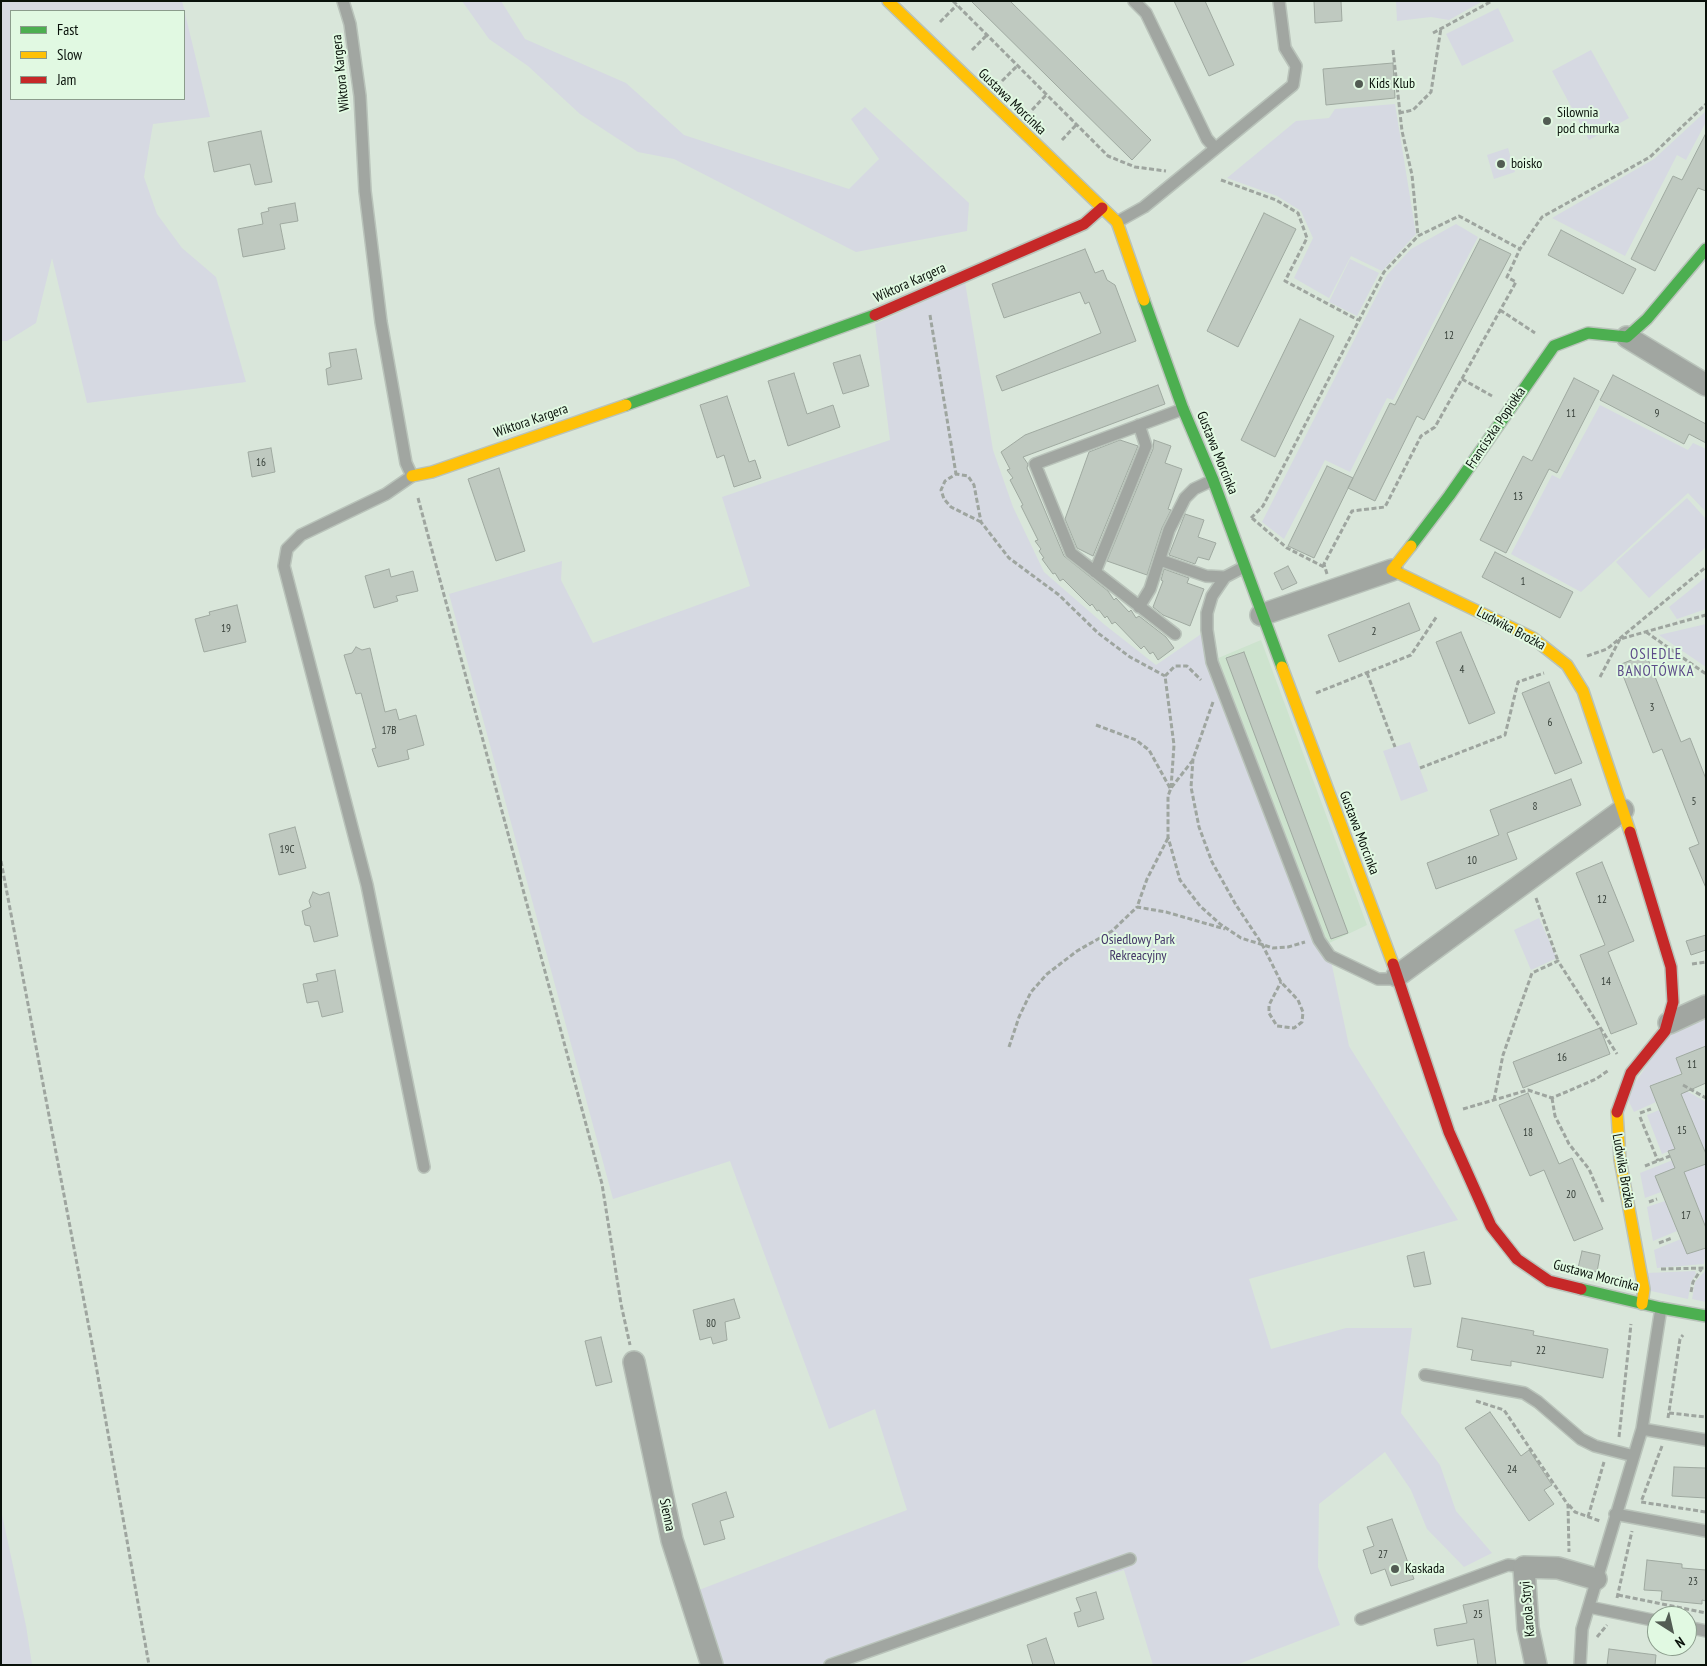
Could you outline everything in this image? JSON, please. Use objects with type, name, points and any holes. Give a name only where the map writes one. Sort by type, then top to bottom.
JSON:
[{"type":"street","name":"Gustawa Morcinka","points":[[888,1],[1117,222],[1184,409],[1397,977],[1444,1115],[1492,1226],[1517,1259],[1549,1281],[1642,1304],[1706,1316]]},
{"type":"street","name":"Wiktora Kargera","points":[[412,476],[441,468],[682,386],[872,316],[1084,224],[1102,208]]},
{"type":"street","points":[[1627,337],[1647,319],[1706,249]]},
{"type":"street","name":"Franciszka Popiołka","points":[[1392,570],[1449,496],[1554,346],[1588,333],[1627,337],[1706,385]]},
{"type":"street","points":[[1261,615],[1392,570]]},
{"type":"street","name":"Ludwika Brożka","points":[[1392,570],[1533,638],[1567,664],[1583,691],[1623,810],[1671,967],[1673,1002],[1669,1023],[1665,1031],[1628,1069],[1618,1104],[1616,1119],[1615,1132],[1644,1289],[1642,1304]]},
{"type":"street","points":[[1397,977],[1623,810]]},
{"type":"street","points":[[1669,1023],[1706,1006]]},
{"type":"street","name":"Sienna","points":[[634,1362],[672,1540],[712,1665]]},
{"type":"street","name":"Karola Stryi","points":[[1536,1665],[1528,1628],[1524,1567],[1558,1568],[1596,1578]]},
{"type":"lane","name":"Wiktora Kargera","points":[[343,1],[350,24],[360,96],[365,191],[381,322],[406,463],[412,476]]},
{"type":"lane","points":[[1134,1],[1146,13],[1207,139],[1215,148]]},
{"type":"lane","points":[[1117,222],[1144,207],[1293,85],[1296,66],[1285,48],[1279,1]]},
{"type":"lane","points":[[1175,634],[1071,552],[1035,464],[1184,409]]},
{"type":"lane","points":[[1095,572],[1146,446],[1139,425]]},
{"type":"lane","points":[[412,476],[386,494],[301,535],[287,549],[284,566],[366,885],[424,1167]]},
{"type":"lane","points":[[1139,607],[1150,589],[1169,530],[1185,498],[1194,489],[1212,480]]},
{"type":"lane","points":[[1160,560],[1206,576],[1225,577]]},
{"type":"lane","points":[[1244,567],[1225,577],[1212,596],[1207,613],[1207,630],[1212,662],[1318,937],[1330,956],[1378,979],[1397,977]]},
{"type":"lane","points":[[1580,1665],[1582,1630],[1613,1520],[1642,1429],[1661,1308]]},
{"type":"lane","points":[[1425,1375],[1524,1393],[1581,1438],[1608,1449],[1634,1456]]},
{"type":"lane","points":[[1642,1429],[1706,1440]]},
{"type":"lane","points":[[1613,1520],[1635,1518],[1706,1531]]},
{"type":"lane","points":[[830,1665],[1130,1559]]},
{"type":"lane","points":[[1360,1619],[1508,1565],[1524,1567]]},
{"type":"lane","points":[[1589,1607],[1647,1619]]},
{"type":"path","points":[[953,1],[1108,156],[1135,167],[1162,169],[1167,172]]},
{"type":"path","points":[[1433,32],[1492,1]]},
{"type":"path","points":[[934,29],[957,5]]},
{"type":"path","points":[[1400,113],[1414,110],[1431,92],[1441,28]]},
{"type":"path","points":[[970,52],[987,35]]},
{"type":"path","points":[[1393,50],[1400,113],[1412,175],[1418,236]]},
{"type":"path","points":[[1000,82],[1018,65]]},
{"type":"path","points":[[1030,112],[1047,94]]},
{"type":"path","points":[[1332,590],[1324,564],[1352,511],[1385,507],[1421,436],[1435,427],[1516,282],[1507,276],[1520,249],[1542,217],[1650,157],[1706,104]]},
{"type":"path","points":[[1056,147],[1077,124]]},
{"type":"path","points":[[1160,178],[1174,167]]},
{"type":"path","points":[[1221,180],[1276,200],[1298,213],[1307,238],[1285,282],[1358,320]]},
{"type":"path","points":[[1248,522],[1263,506],[1384,272],[1418,236],[1459,216],[1520,249]]},
{"type":"path","points":[[927,292],[956,474]]},
{"type":"path","points":[[1500,310],[1536,334]]},
{"type":"path","points":[[1462,379],[1492,396]]},
{"type":"path","points":[[981,522],[974,485],[968,476],[956,474],[945,481],[941,490],[944,499],[951,507],[981,522],[1009,558],[1059,595],[1098,633],[1130,657],[1165,676]]},
{"type":"path","points":[[412,476],[602,1184],[621,1304],[634,1362]]},
{"type":"path","points":[[1252,518],[1287,548],[1325,568]]},
{"type":"path","points":[[1294,701],[1411,656],[1450,597]]},
{"type":"path","points":[[1583,691],[1595,686],[1620,639],[1706,615]]},
{"type":"path","points":[[1646,632],[1706,674]]},
{"type":"path","points":[[1165,676],[1175,666],[1187,666],[1203,682]]},
{"type":"path","points":[[1367,673],[1395,747]]},
{"type":"path","points":[[1165,676],[1174,745],[1166,818],[1168,837],[1180,880],[1200,906],[1240,938],[1273,948],[1288,948],[1318,937]]},
{"type":"path","points":[[1209,696],[1211,703]]},
{"type":"path","points":[[1217,698],[1211,703],[1193,759],[1191,787],[1199,827],[1212,862],[1236,905],[1262,944],[1281,982],[1298,1000],[1303,1012],[1302,1022],[1294,1028],[1277,1026],[1269,1013],[1269,1005],[1281,982]]},
{"type":"path","points":[[1096,725],[1136,740],[1149,750],[1170,788]]},
{"type":"path","points":[[1170,788],[1193,759]]},
{"type":"path","points":[[1009,1047],[1032,992],[1047,974],[1077,951],[1112,930],[1137,907],[1147,878],[1168,837]]},
{"type":"path","points":[[1,861],[94,1354],[150,1665]]},
{"type":"path","points":[[1444,1115],[1528,1090],[1552,1098],[1596,1079],[1605,1071],[1628,1069],[1558,961],[1530,878]]},
{"type":"path","points":[[1137,907],[1166,912],[1228,930]]},
{"type":"path","points":[[1494,1100],[1503,1055],[1532,973],[1558,961]]},
{"type":"path","points":[[1684,1085],[1706,1098]]},
{"type":"path","points":[[1552,1098],[1555,1116],[1569,1144],[1589,1169],[1606,1210],[1628,1204]]},
{"type":"path","points":[[1639,1114],[1658,1161]]},
{"type":"path","points":[[1646,1166],[1670,1156]]},
{"type":"path","points":[[1650,1202],[1657,1199]]},
{"type":"path","points":[[1640,1270],[1704,1267]]},
{"type":"path","points":[[1693,1282],[1704,1267]]},
{"type":"path","points":[[1588,1517],[1608,1449],[1618,1442],[1632,1320],[1625,1310],[1628,1300]]},
{"type":"path","points":[[1595,1639],[1610,1621],[1614,1612],[1635,1518],[1666,1434],[1680,1339],[1683,1337],[1686,1312]]},
{"type":"path","points":[[1470,1400],[1504,1410],[1568,1505],[1575,1512],[1588,1517],[1613,1520]]},
{"type":"path","points":[[1669,1413],[1706,1417]]},
{"type":"path","points":[[1641,1502],[1706,1512]]},
{"type":"path","points":[[1568,1505],[1569,1571]]},
{"type":"path","points":[[1618,1595],[1706,1613]]},
{"type":"shaded area","points":[[1261,640],[1367,925],[1325,945],[1216,659]]},
{"type":"green space","points":[[1,1],[182,1],[184,10],[10,10],[10,100],[185,100],[185,13],[210,117],[153,124],[144,177],[157,214],[182,248],[216,277],[246,382],[87,403],[52,258],[36,323],[7,341],[1,341]]},
{"type":"green space","points":[[462,1],[501,1],[525,39],[626,83],[684,135],[849,189],[879,159],[851,119],[865,107],[969,203],[967,231],[856,252],[674,159],[638,152],[580,114],[528,66],[489,39]]},
{"type":"green space","points":[[1396,1],[1483,1],[1449,20],[1431,17],[1397,21]]},
{"type":"green space","points":[[1498,8],[1514,41],[1462,66],[1446,34]]},
{"type":"green space","points":[[1591,50],[1629,118],[1589,140],[1552,71]]},
{"type":"green space","points":[[1395,104],[1416,234],[1382,271],[1351,256],[1329,298],[1294,278],[1313,238],[1301,211],[1277,196],[1227,178],[1296,121],[1329,118],[1335,109]]},
{"type":"green space","points":[[1706,111],[1706,122],[1686,160],[1677,155],[1625,256],[1552,218],[1654,159]]},
{"type":"green space","name":"boisko","points":[[1508,148],[1515,172],[1494,179],[1487,155]]},
{"type":"green space","points":[[1456,224],[1478,237],[1393,400],[1387,398],[1350,472],[1325,460],[1284,539],[1262,522],[1387,275],[1411,249]]},
{"type":"green space","points":[[1350,259],[1379,273],[1357,316],[1329,302]]},
{"type":"green space","name":"Osiedlowy Park Rekreacyjny","points":[[965,282],[993,450],[1013,507],[1044,572],[1105,625],[1156,665],[1207,630],[1212,662],[1330,956],[1349,1046],[1458,1220],[1249,1279],[1271,1349],[1346,1328],[1412,1328],[1401,1413],[1440,1465],[1456,1511],[1492,1553],[1464,1567],[1427,1529],[1411,1490],[1385,1452],[1319,1504],[1318,1567],[1340,1625],[1236,1665],[1153,1665],[1124,1570],[820,1665],[721,1665],[699,1590],[907,1510],[875,1409],[829,1429],[730,1161],[613,1199],[449,594],[562,561],[561,580],[593,643],[750,586],[722,497],[890,440],[875,324]]},
{"type":"green space","points":[[1600,405],[1688,450],[1693,443],[1706,449],[1706,512],[1688,493],[1581,592],[1511,554],[1552,475],[1560,479]]},
{"type":"green space","points":[[1687,498],[1706,519],[1706,547],[1649,598],[1616,562]]},
{"type":"green space","points":[[1706,577],[1706,609],[1677,619],[1669,607]]},
{"type":"green space","points":[[1706,624],[1706,667],[1659,635]]},
{"type":"green space","points":[[1410,742],[1428,791],[1401,801],[1383,751]]},
{"type":"green space","points":[[1539,918],[1557,958],[1531,970],[1514,930]]},
{"type":"green space","points":[[1706,1013],[1706,1046],[1676,1058],[1682,1073],[1650,1086],[1656,1102],[1634,1112],[1626,1096],[1667,1036]]},
{"type":"green space","points":[[1678,1086],[1706,1102],[1706,1154]]},
{"type":"green space","points":[[1659,1110],[1675,1149],[1662,1154],[1647,1115]]},
{"type":"green space","points":[[1678,1158],[1681,1166],[1661,1192],[1645,1198],[1640,1173]]},
{"type":"green space","points":[[1706,1164],[1706,1228],[1684,1172]]},
{"type":"green space","points":[[1665,1201],[1677,1231],[1653,1241],[1647,1207]]},
{"type":"green space","points":[[1681,1239],[1687,1254],[1706,1248],[1704,1264],[1657,1268],[1654,1250]]},
{"type":"green space","points":[[1706,1270],[1706,1302],[1692,1299],[1695,1282]]},
{"type":"green space","points":[[1695,1271],[1696,1274],[1691,1282],[1688,1299],[1651,1291],[1646,1273]]},
{"type":"green space","points":[[1,1510],[26,1626],[32,1665],[1,1665]]},
{"type":"building","points":[[971,1],[1010,1],[1151,140],[1132,160]]},
{"type":"building","points":[[1174,1],[1205,1],[1234,65],[1209,76]]},
{"type":"building","points":[[1314,1],[1341,1],[1342,21],[1315,23]]},
{"type":"building","name":"Kids Klub","points":[[1393,63],[1395,98],[1326,105],[1323,69]]},
{"type":"building","points":[[261,131],[272,182],[255,185],[250,164],[214,172],[208,142]]},
{"type":"building","points":[[1706,133],[1706,191],[1698,188],[1655,271],[1631,259],[1673,176],[1682,180]]},
{"type":"building","points":[[295,203],[298,221],[280,224],[285,249],[243,257],[238,229],[263,224],[261,213],[269,211],[268,208]]},
{"type":"building","points":[[1264,213],[1296,229],[1238,347],[1207,331]]},
{"type":"building","points":[[1561,230],[1636,269],[1623,294],[1548,255]]},
{"type":"building","points":[[1480,239],[1511,254],[1424,420],[1417,416],[1375,501],[1348,488],[1390,403],[1395,405]]},
{"type":"building","points":[[1085,249],[1095,273],[1103,270],[1107,280],[1115,285],[1136,341],[1002,391],[996,376],[1101,333],[1089,302],[1085,304],[1080,292],[1004,318],[992,284]]},
{"type":"building","points":[[1300,319],[1334,336],[1275,457],[1241,440]]},
{"type":"building","points":[[356,349],[362,379],[328,385],[326,369],[331,367],[329,353]]},
{"type":"building","points":[[860,355],[869,386],[843,394],[833,363]]},
{"type":"building","points":[[794,373],[807,414],[833,405],[840,427],[788,446],[768,381]]},
{"type":"building","points":[[1613,375],[1706,424],[1706,443],[1689,434],[1684,444],[1600,400]]},
{"type":"building","points":[[1574,378],[1599,391],[1557,473],[1549,469],[1506,553],[1480,540],[1523,456],[1532,461]]},
{"type":"building","points":[[1158,385],[1165,404],[1023,457],[1028,464],[1027,468],[1064,556],[1108,591],[1114,600],[1116,598],[1129,612],[1131,610],[1136,618],[1139,616],[1166,637],[1174,648],[1158,660],[1153,652],[1150,654],[1144,646],[1141,649],[1115,622],[1112,624],[1107,616],[1105,618],[1099,610],[1097,611],[1092,604],[1090,606],[1063,579],[1060,581],[1055,573],[1053,574],[1042,559],[1044,558],[1039,551],[1041,549],[1035,541],[1038,540],[1010,480],[1013,478],[1007,470],[1010,469],[1001,452],[1025,435]]},
{"type":"building","points":[[727,396],[749,462],[755,460],[761,478],[734,487],[724,455],[717,458],[700,405]]},
{"type":"building","points":[[1120,440],[1138,446],[1093,556],[1077,548],[1065,519],[1089,452]]},
{"type":"building","points":[[1154,440],[1171,446],[1165,463],[1182,469],[1168,509],[1171,510],[1162,528],[1147,575],[1107,561],[1153,449]]},
{"type":"building","points":[[271,448],[275,472],[252,477],[248,452]]},
{"type":"building","points":[[1327,466],[1353,478],[1314,558],[1288,546]]},
{"type":"building","points":[[499,468],[525,551],[496,561],[468,479]]},
{"type":"building","points":[[1185,514],[1204,520],[1198,537],[1216,543],[1209,560],[1198,557],[1195,564],[1169,555]]},
{"type":"building","points":[[1495,552],[1573,592],[1560,618],[1482,577]]},
{"type":"building","points":[[1288,566],[1297,583],[1282,590],[1274,573]]},
{"type":"building","points":[[389,569],[391,577],[413,571],[418,591],[396,596],[398,601],[374,608],[365,576]]},
{"type":"building","points":[[1164,569],[1189,578],[1187,583],[1204,589],[1190,626],[1163,615],[1153,607],[1163,581],[1161,580]]},
{"type":"building","points":[[1409,603],[1420,630],[1339,662],[1328,635]]},
{"type":"building","points":[[237,605],[246,642],[204,652],[195,619],[210,615],[209,612]]},
{"type":"building","points":[[1461,632],[1495,713],[1469,724],[1436,642]]},
{"type":"building","points":[[356,647],[362,650],[370,648],[385,712],[396,709],[399,720],[416,715],[424,745],[407,750],[409,759],[378,767],[372,749],[376,748],[361,693],[356,694],[344,655],[352,653]]},
{"type":"building","points":[[1244,652],[1348,933],[1331,939],[1226,658]]},
{"type":"building","points":[[1646,654],[1681,742],[1690,738],[1706,779],[1706,888],[1689,848],[1699,844],[1662,749],[1653,753],[1619,665]]},
{"type":"building","points":[[1549,682],[1582,763],[1555,774],[1522,693]]},
{"type":"building","points":[[1571,779],[1581,805],[1507,833],[1517,859],[1436,889],[1427,863],[1499,835],[1490,810]]},
{"type":"building","points":[[295,827],[306,868],[279,875],[269,834]]},
{"type":"building","points":[[1602,862],[1634,941],[1608,952],[1637,1024],[1611,1034],[1580,955],[1605,945],[1576,873]]},
{"type":"building","points":[[313,892],[320,895],[329,892],[338,936],[314,942],[310,926],[305,925],[302,911],[311,907],[309,901]]},
{"type":"building","points":[[1706,935],[1706,950],[1691,955],[1686,941]]},
{"type":"building","points":[[335,970],[343,1012],[322,1017],[318,1001],[307,1003],[303,984],[318,981],[316,974]]},
{"type":"building","points":[[1600,1028],[1610,1054],[1523,1088],[1513,1062]]},
{"type":"building","points":[[1706,1046],[1706,1083],[1681,1094],[1706,1154],[1706,1164],[1684,1172],[1706,1228],[1706,1248],[1687,1254],[1655,1176],[1675,1168],[1668,1151],[1675,1149],[1650,1086],[1682,1074],[1676,1058]]},
{"type":"building","points":[[1528,1093],[1559,1164],[1572,1158],[1603,1229],[1574,1241],[1544,1170],[1530,1176],[1499,1105]]},
{"type":"building","points":[[1582,1251],[1600,1255],[1597,1272],[1578,1268]]},
{"type":"building","points":[[1424,1252],[1431,1284],[1414,1287],[1407,1256]]},
{"type":"building","points":[[734,1299],[740,1318],[725,1322],[727,1340],[713,1344],[711,1337],[700,1340],[693,1310]]},
{"type":"building","points":[[1462,1318],[1534,1331],[1533,1335],[1608,1349],[1603,1378],[1511,1361],[1511,1366],[1471,1360],[1473,1350],[1457,1347]]},
{"type":"building","points":[[601,1337],[612,1382],[596,1386],[585,1341]]},
{"type":"building","points":[[1490,1412],[1521,1456],[1529,1450],[1552,1485],[1544,1490],[1554,1504],[1529,1521],[1465,1428]]},
{"type":"building","points":[[1674,1467],[1706,1468],[1706,1498],[1672,1496]]},
{"type":"building","points":[[726,1492],[734,1517],[720,1521],[725,1539],[704,1545],[692,1504]]},
{"type":"building","points":[[1392,1519],[1414,1579],[1391,1586],[1385,1569],[1371,1574],[1363,1550],[1374,1546],[1367,1527]]},
{"type":"building","points":[[1647,1560],[1682,1564],[1682,1568],[1706,1570],[1706,1601],[1702,1600],[1702,1604],[1661,1600],[1662,1591],[1644,1590]]},
{"type":"building","points":[[1096,1592],[1104,1619],[1078,1627],[1074,1613],[1081,1611],[1076,1598]]},
{"type":"building","points":[[1488,1600],[1496,1665],[1478,1665],[1474,1639],[1437,1646],[1434,1629],[1467,1623],[1463,1605]]},
{"type":"building","points":[[1046,1638],[1055,1665],[1033,1665],[1027,1645]]},
{"type":"building","points":[[1609,1649],[1656,1656],[1655,1665],[1607,1665]]},
{"type":"traffic: fast","points":[[1411,546],[1449,496],[1554,346],[1588,333],[1627,337],[1647,319],[1706,249]]},
{"type":"traffic: fast","points":[[1144,300],[1183,409],[1213,480],[1282,667]]},
{"type":"traffic: fast","points":[[626,405],[875,315]]},
{"type":"traffic: fast","points":[[1581,1289],[1661,1308],[1706,1316]]},
{"type":"traffic: slow","points":[[888,1],[1117,222],[1144,300]]},
{"type":"traffic: slow","points":[[412,476],[432,472],[626,405]]},
{"type":"traffic: slow","points":[[1411,546],[1392,570],[1533,638],[1567,665],[1583,691],[1630,832]]},
{"type":"traffic: slow","points":[[1282,667],[1393,964]]},
{"type":"traffic: slow","points":[[1617,1112],[1620,1160],[1644,1289],[1642,1304]]},
{"type":"traffic: jam","points":[[875,315],[1084,224],[1102,208]]},
{"type":"traffic: jam","points":[[1617,1112],[1631,1073],[1665,1031],[1673,1002],[1671,967],[1630,832]]},
{"type":"traffic: jam","points":[[1393,964],[1449,1132],[1491,1226],[1517,1259],[1549,1281],[1581,1289]]},
{"type":"place","name":"Kids Klub","points":[[1359,84]]},
{"type":"place","name":"Silownia pod chmurka","points":[[1547,121]]},
{"type":"place","name":"boisko","points":[[1501,164]]},
{"type":"place","name":"Kaskada","points":[[1395,1569]]},
{"type":"district","name":"OSIEDLE BANOTÓWKA","points":[[1656,664]]}]
